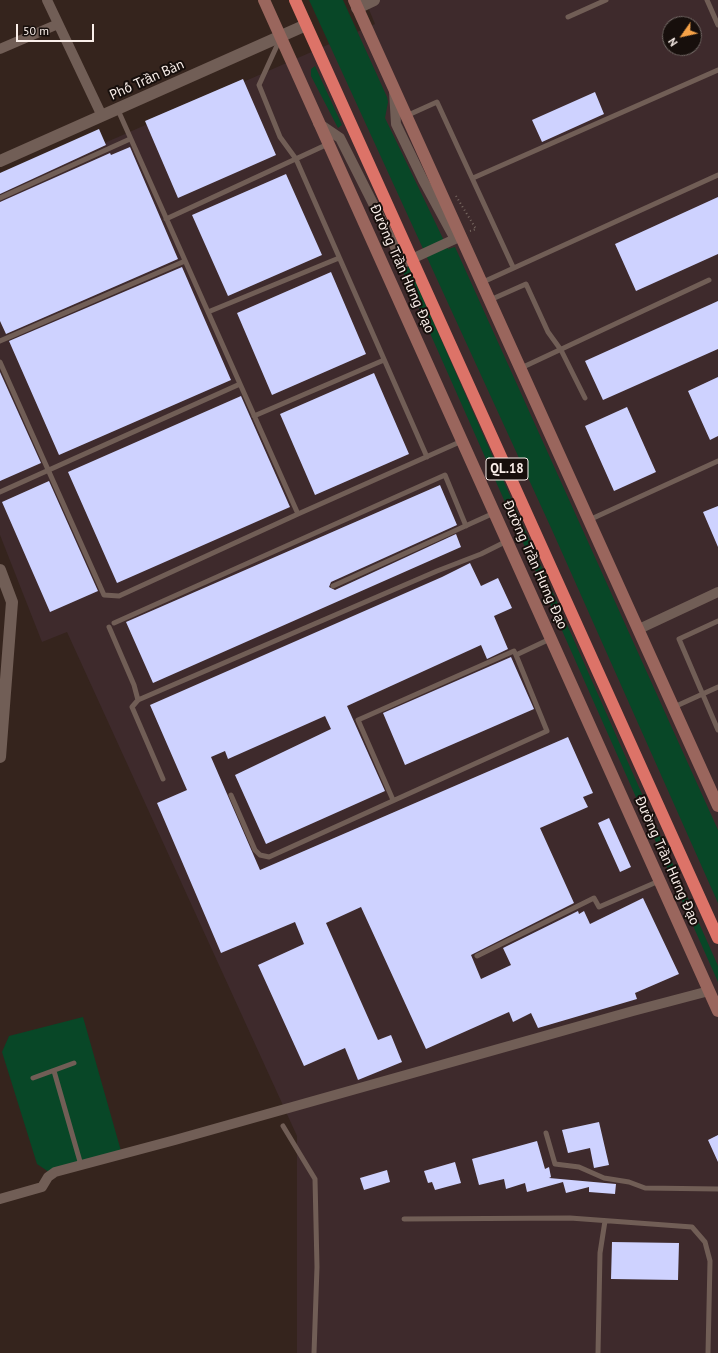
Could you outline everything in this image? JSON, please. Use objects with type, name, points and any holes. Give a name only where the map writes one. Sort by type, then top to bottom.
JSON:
[{"type":"highway","name":"Đường Trần Hưng Đạo","points":[[295,0],[718,938]]},
{"type":"main road","name":"Đường Trần Hưng Đạo","points":[[264,0],[718,1011]]},
{"type":"main road","points":[[355,4],[718,806]]},
{"type":"street","points":[[47,0],[102,116]]},
{"type":"street","points":[[355,4],[374,0]]},
{"type":"street","points":[[0,50],[58,24]]},
{"type":"street","name":"Phố Trần Bàn","points":[[0,161],[118,110],[306,25]]},
{"type":"street","points":[[318,123],[340,138],[403,263],[455,239],[416,166],[396,124],[394,91]]},
{"type":"street","points":[[0,570],[12,602],[0,757]]},
{"type":"street","points":[[639,629],[718,592]]},
{"type":"street","points":[[0,1199],[38,1189],[45,1184],[50,1174],[709,991]]},
{"type":"lane","points":[[568,17],[606,0]]},
{"type":"lane","points":[[707,0],[718,25]]},
{"type":"lane","points":[[281,36],[259,85],[280,137],[296,159],[427,457]]},
{"type":"lane","points":[[473,178],[718,70]]},
{"type":"lane","points":[[405,117],[437,102],[513,267]]},
{"type":"lane","points":[[118,110],[298,514]]},
{"type":"lane","points":[[0,198],[130,139]]},
{"type":"lane","points":[[166,219],[328,144]]},
{"type":"lane","points":[[482,283],[513,267],[718,175]]},
{"type":"lane","points":[[208,312],[339,258]]},
{"type":"lane","points":[[0,342],[185,261]]},
{"type":"lane","points":[[521,368],[709,280]]},
{"type":"lane","points":[[490,300],[526,284],[548,332],[561,350],[585,398]]},
{"type":"lane","points":[[254,416],[384,360]]},
{"type":"lane","points":[[0,362],[104,595],[119,596],[298,514],[463,441]]},
{"type":"lane","points":[[0,492],[240,384]]},
{"type":"lane","points":[[589,520],[718,461]]},
{"type":"lane","points":[[114,623],[444,475],[466,526]]},
{"type":"lane","points":[[333,586],[495,513]]},
{"type":"lane","points":[[163,780],[132,706],[138,700],[437,571],[481,554],[507,541]]},
{"type":"lane","points":[[718,621],[678,639],[718,730]]},
{"type":"lane","points":[[109,628],[134,686],[138,700]]},
{"type":"lane","points":[[516,655],[551,638]]},
{"type":"lane","points":[[231,795],[255,850],[258,854],[265,857],[273,856],[547,731],[514,650],[358,720],[393,800]]},
{"type":"lane","points":[[673,707],[718,687]]},
{"type":"lane","points":[[477,956],[594,898],[599,907],[659,881]]},
{"type":"lane","points":[[33,1078],[74,1063]]},
{"type":"lane","points":[[54,1071],[81,1165]]},
{"type":"lane","points":[[283,1126],[315,1179],[317,1267],[314,1353]]},
{"type":"lane","points":[[546,1133],[555,1164],[579,1167],[604,1178],[630,1182],[645,1188],[718,1190]]},
{"type":"lane","points":[[404,1219],[570,1218],[692,1227],[705,1242],[710,1261],[708,1353]]},
{"type":"lane","points":[[598,1353],[600,1253],[605,1221]]},
{"type":"path","points":[[456,196],[476,229]]},
{"type":"shaded area","points":[[365,0],[718,0],[718,1353],[297,1353],[297,1136],[67,632],[42,642],[0,535],[0,189],[375,24]]},
{"type":"green space","points":[[309,0],[343,0],[387,97],[388,102],[385,118],[448,249],[455,247],[718,830],[718,903],[552,530]]},
{"type":"green space","points":[[315,66],[342,125],[338,128],[311,76],[311,69]]},
{"type":"green space","points":[[409,267],[718,966],[718,982],[402,270]]},
{"type":"green space","points":[[83,1017],[123,1158],[55,1176],[37,1164],[2,1052],[9,1036]]},
{"type":"building","points":[[243,79],[276,155],[178,198],[145,121]]},
{"type":"building","points":[[595,92],[604,114],[542,142],[532,120]]},
{"type":"building","points":[[99,129],[106,145],[0,194],[0,173]]},
{"type":"building","points":[[130,147],[178,259],[6,334],[0,321],[0,202],[110,153],[111,155]]},
{"type":"building","points":[[286,174],[322,255],[228,296],[192,215]]},
{"type":"building","points":[[718,197],[718,254],[636,291],[615,244]]},
{"type":"building","points":[[182,267],[231,380],[59,455],[9,341]]},
{"type":"building","points":[[331,272],[366,354],[272,395],[237,313]]},
{"type":"building","points":[[718,301],[718,349],[603,400],[585,361]]},
{"type":"building","points":[[0,372],[41,463],[0,481]]},
{"type":"building","points":[[374,373],[409,454],[315,495],[280,414]]},
{"type":"building","points":[[718,377],[718,436],[710,440],[688,391]]},
{"type":"building","points":[[241,396],[290,507],[117,583],[68,472]]},
{"type":"building","points":[[627,407],[656,472],[614,491],[585,426]]},
{"type":"building","points":[[49,481],[98,591],[50,612],[2,502]]},
{"type":"building","points":[[440,485],[457,525],[331,582],[329,587],[335,590],[456,534],[461,547],[153,683],[126,622]]},
{"type":"building","points":[[718,506],[718,547],[703,512]]},
{"type":"building","points":[[470,563],[481,586],[498,578],[512,608],[494,616],[508,649],[487,659],[481,645],[347,706],[385,791],[266,844],[235,775],[331,729],[325,716],[228,759],[225,751],[211,757],[260,870],[568,737],[593,793],[583,797],[588,807],[540,828],[574,903],[471,955],[481,979],[511,965],[503,948],[578,911],[579,914],[584,911],[590,924],[643,898],[679,974],[635,993],[637,999],[538,1028],[531,1013],[513,1022],[509,1012],[426,1049],[361,907],[326,923],[378,1040],[391,1035],[402,1062],[358,1080],[345,1048],[304,1066],[258,965],[304,944],[295,922],[221,953],[157,803],[187,790],[150,705],[442,577]]},
{"type":"building","points":[[511,657],[534,709],[405,765],[383,713]]},
{"type":"building","points":[[609,818],[631,867],[620,872],[598,823]]},
{"type":"building","points":[[599,1122],[609,1165],[594,1168],[590,1148],[568,1153],[562,1130]]},
{"type":"building","points":[[718,1135],[718,1162],[708,1140]]},
{"type":"building","points":[[537,1141],[545,1169],[549,1167],[551,1177],[549,1178],[616,1184],[615,1194],[589,1192],[589,1187],[566,1193],[563,1182],[527,1192],[525,1183],[506,1189],[504,1179],[479,1185],[472,1159]]},
{"type":"building","points":[[455,1162],[461,1183],[435,1190],[432,1182],[428,1183],[424,1171]]},
{"type":"building","points":[[387,1170],[390,1182],[364,1190],[360,1178]]},
{"type":"building","points":[[612,1242],[679,1243],[678,1280],[611,1279]]}]
